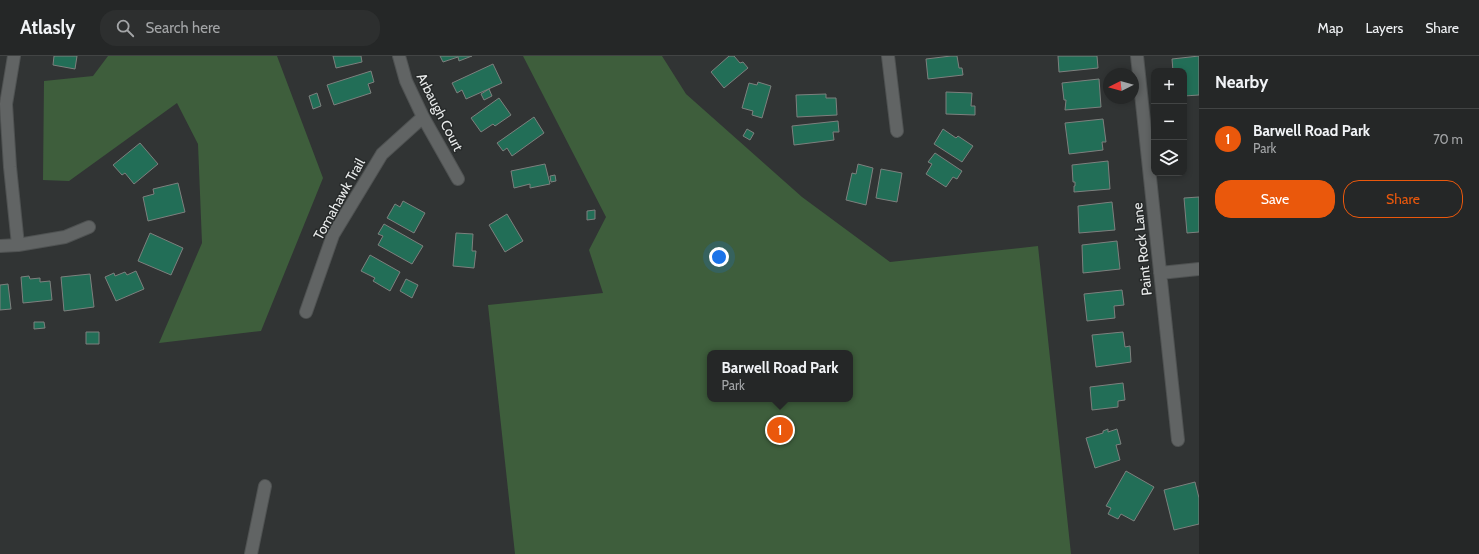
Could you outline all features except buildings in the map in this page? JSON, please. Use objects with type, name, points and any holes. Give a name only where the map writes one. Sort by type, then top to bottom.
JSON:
[{"type":"street","points":[[14,56],[6,104],[10,167],[18,245]]},
{"type":"street","name":"Arbaugh Court","points":[[398,56],[406,81],[423,117],[458,179]]},
{"type":"street","points":[[888,56],[897,131]]},
{"type":"street","name":"Paint Rock Lane","points":[[1137,56],[1178,440]]},
{"type":"street","name":"Tomahawk Trail","points":[[306,312],[333,235],[382,154],[423,117]]},
{"type":"street","points":[[0,246],[18,245],[65,237],[89,227]]},
{"type":"street","points":[[1160,273],[1199,269]]},
{"type":"street","points":[[251,554],[265,486]]},
{"type":"green space","points":[[108,56],[277,56],[323,178],[261,331],[159,343],[202,243],[198,144],[177,103],[69,181],[43,180],[44,81],[93,76]]},
{"type":"green space","points":[[523,56],[662,56],[686,94],[802,197],[890,262],[1038,246],[1071,554],[515,554],[488,305],[603,293],[589,250],[606,217]]},
{"type":"place","name":"Barwell Road Park","points":[[780,430]]}]
